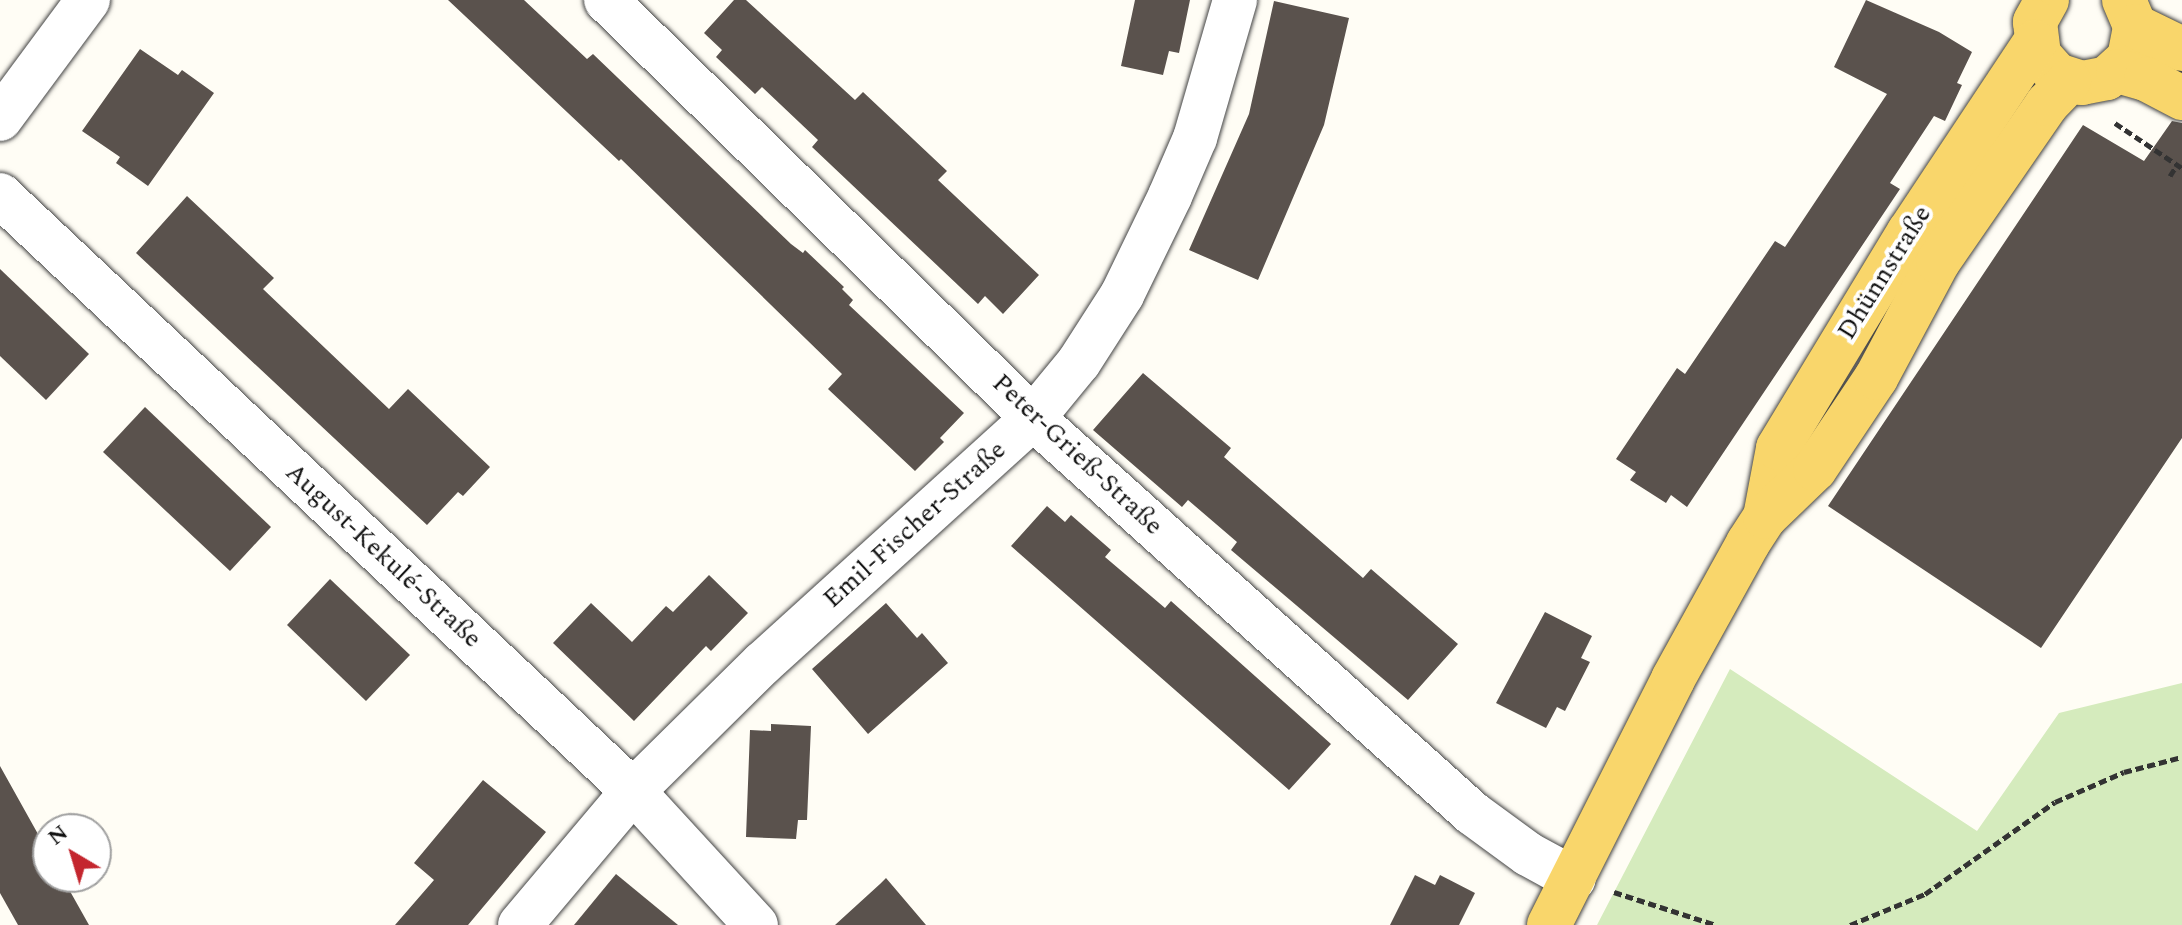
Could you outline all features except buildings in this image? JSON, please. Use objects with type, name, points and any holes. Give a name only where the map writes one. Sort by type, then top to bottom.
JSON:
[{"type":"main road","points":[[2040,11],[2046,66],[2069,81],[2095,83],[2118,71],[2132,50],[2129,13]]},
{"type":"main road","name":"Dhünnstraße","points":[[1765,517],[1778,448],[2040,11]]},
{"type":"main road","points":[[2129,13],[2182,49]]},
{"type":"main road","points":[[2118,71],[2146,79],[2182,98]]},
{"type":"main road","name":"Dhünnstraße","points":[[1549,925],[1667,692],[1765,517],[1815,469],[1876,378],[1938,262],[2047,104],[2069,81]]},
{"type":"street","points":[[0,119],[88,0]]},
{"type":"street","name":"Peter-Grieß-Straße","points":[[606,0],[1033,418],[1472,813],[1528,854],[1574,879]]},
{"type":"street","name":"Emil-Fischer-Straße","points":[[536,919],[633,791],[763,663],[1033,418],[1079,362],[1122,295],[1195,138],[1235,0]]},
{"type":"street","name":"August-Kekulé-Straße","points":[[0,195],[633,791],[756,925]]},
{"type":"path","points":[[2114,122],[2180,166],[2170,176]]},
{"type":"path","points":[[1850,925],[1869,920],[1925,894],[2055,802],[2124,772],[2182,757]]},
{"type":"path","points":[[1574,879],[1716,925]]},
{"type":"green space","points":[[1730,669],[1977,831],[2059,713],[2182,683],[2182,925],[1597,925]]}]
